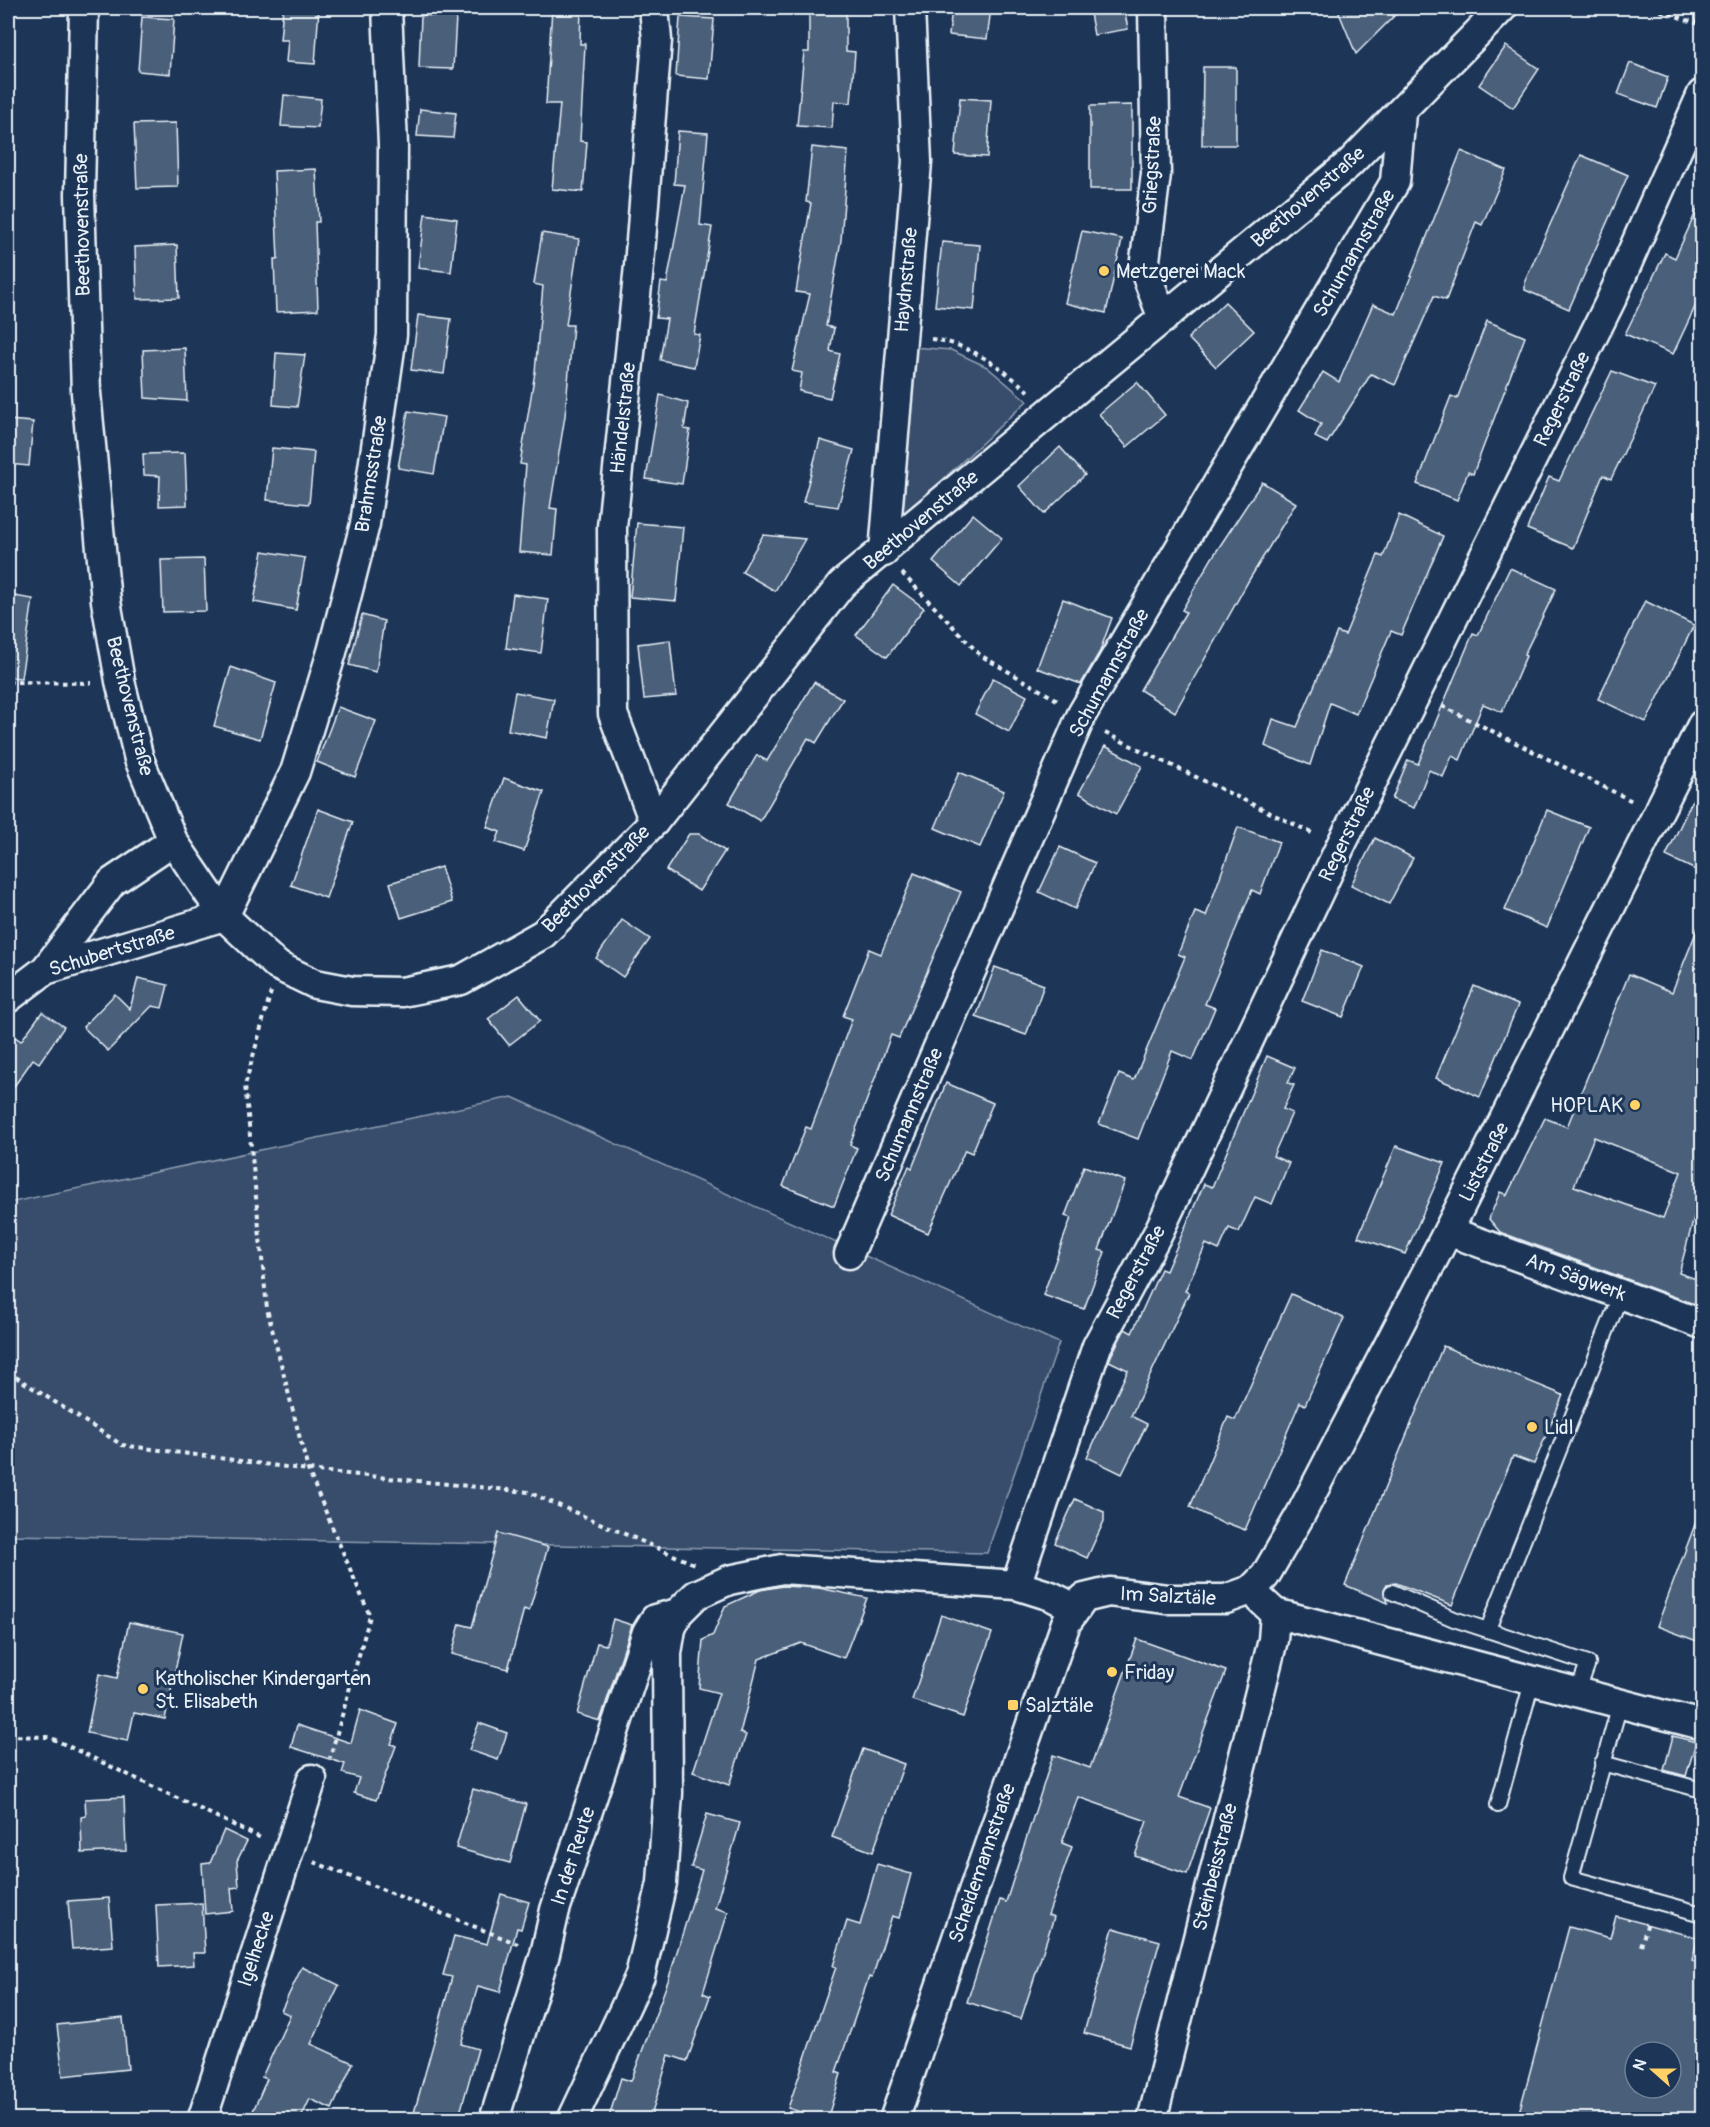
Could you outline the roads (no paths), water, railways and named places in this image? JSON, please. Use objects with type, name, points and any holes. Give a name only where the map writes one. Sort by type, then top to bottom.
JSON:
[{"type":"street","name":"Beethovenstraße","points":[[84,8],[80,194],[86,393],[106,601],[120,681],[139,759],[173,841],[224,916],[278,966],[315,984],[352,991],[402,992],[461,980],[543,934],[654,822],[842,584],[884,552],[1349,164],[1401,113],[1495,11]]},
{"type":"street","name":"Brahmsstraße","points":[[224,916],[295,772],[332,652],[365,524],[392,335],[393,145],[387,8]]},
{"type":"street","name":"Händelstraße","points":[[654,8],[657,40],[639,266],[612,527],[613,714],[654,822]]},
{"type":"street","name":"Haydnstraße","points":[[884,552],[916,162],[910,8]]},
{"type":"street","name":"Griegstraße","points":[[1153,8],[1156,174],[1144,268],[1163,319]]},
{"type":"street","name":"Regerstraße","points":[[1016,1585],[1097,1346],[1158,1233],[1341,845],[1611,300],[1702,94]]},
{"type":"street","name":"Schumannstraße","points":[[849,1254],[1082,714],[1395,182],[1401,113]]},
{"type":"street","name":"Liststraße","points":[[1251,1590],[1265,1576],[1301,1514],[1448,1231],[1702,725]]},
{"type":"street","points":[[45,970],[112,882],[173,841]]},
{"type":"street","name":"Schubertstraße","points":[[8,998],[45,970],[224,916]]},
{"type":"street","name":"Am Sägwerk","points":[[1448,1231],[1702,1323]]},
{"type":"street","name":"In der Reute","points":[[494,2120],[545,1954],[555,1910],[647,1632],[655,1619],[678,1613],[696,1595],[729,1580],[782,1569],[1016,1585]]},
{"type":"street","points":[[1016,1585],[1051,1596],[1075,1608]]},
{"type":"street","points":[[1251,1590],[1275,1613],[1702,1725]]},
{"type":"street","name":"Im Salztäle","points":[[1075,1608],[1084,1598],[1109,1592],[1167,1599],[1226,1599],[1251,1590]]},
{"type":"street","name":"Scheidemannstraße","points":[[894,2120],[1066,1623],[1075,1608]]},
{"type":"street","points":[[572,2120],[640,1976],[662,1883],[669,1793],[667,1653],[671,1629],[678,1613]]},
{"type":"street","name":"Steinbeisstraße","points":[[1152,2120],[1273,1640],[1275,1613]]},
{"type":"street","name":"Igelhecke","points":[[202,2120],[312,1779]]},
{"type":"lane","points":[[1488,1629],[1621,1294]]},
{"type":"lane","points":[[1392,1592],[1440,1613],[1588,1663],[1577,1693]]},
{"type":"lane","points":[[1498,1805],[1532,1682]]},
{"type":"lane","points":[[1620,1704],[1571,1878],[1702,1914]]},
{"type":"lane","points":[[1602,1763],[1702,1790]]},
{"type":"place","name":"Metzgerei Mack","points":[[1104,271]]},
{"type":"place","name":"HOPLAK","points":[[1635,1105]]},
{"type":"place","name":"Lidl","points":[[1532,1427]]},
{"type":"place","name":"Friday","points":[[1112,1672]]},
{"type":"place","name":"Katholischer Kindergarten St. Elisabeth","points":[[143,1689]]},
{"type":"place","name":"Salztäle","points":[[1013,1705]]}]
